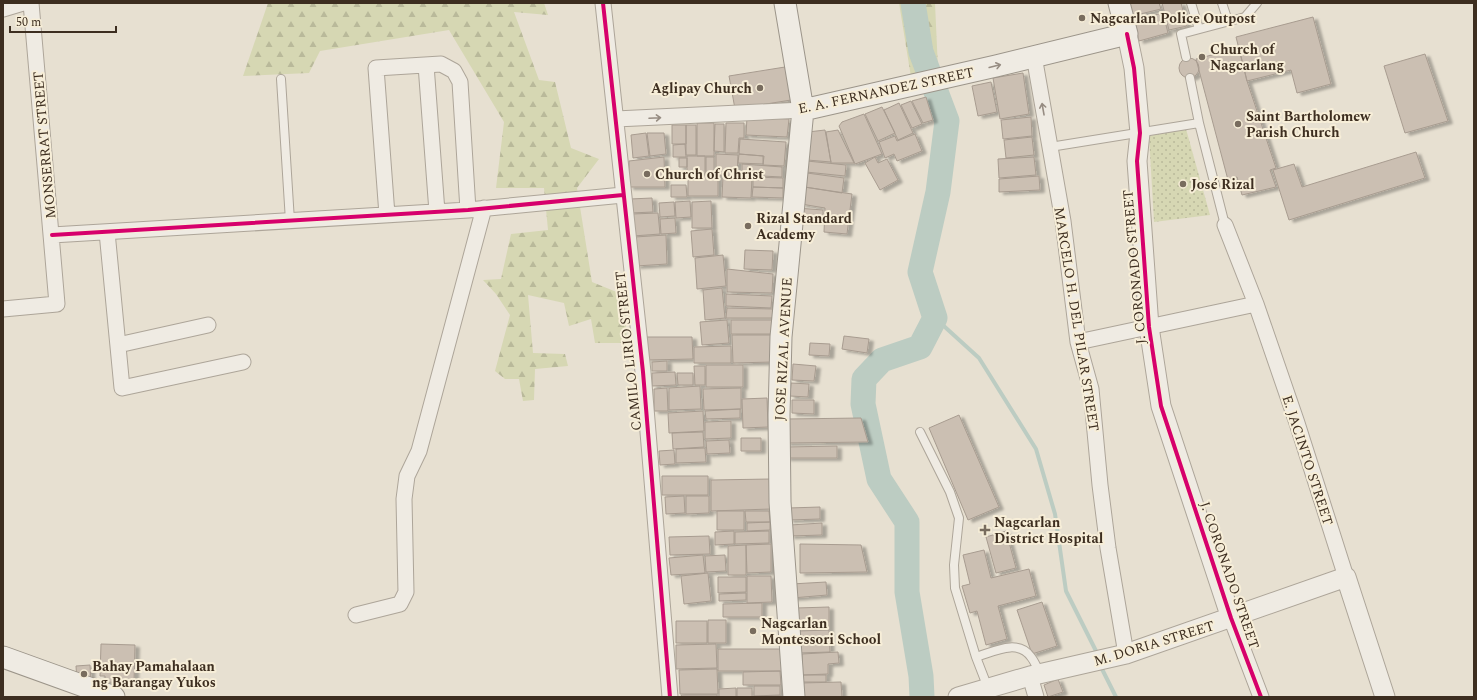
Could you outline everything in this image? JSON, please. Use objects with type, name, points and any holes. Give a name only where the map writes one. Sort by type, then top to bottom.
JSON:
[{"type":"main road","name":"JOSE RIZAL AVENUE","points":[[785,3],[803,110],[781,337],[779,415],[780,502],[794,697]]},
{"type":"main road","name":"J. CORONADO STREET","points":[[1119,3],[1127,34]]},
{"type":"main road","name":"E. A. FERNANDEZ STREET","points":[[803,110],[1127,34]]},
{"type":"main road","points":[[3,656],[114,697]]},
{"type":"street","points":[[3,9],[23,3]]},
{"type":"street","name":"MONSERRAT STREET","points":[[3,308],[57,304],[31,3]]},
{"type":"street","name":"CAMILO LIRIO STREET","points":[[603,3],[643,372],[670,697]]},
{"type":"street","name":"J. CORONADO STREET","points":[[1127,34],[1134,68],[1140,134],[1137,161],[1149,327],[1161,406],[1231,618],[1261,697]]},
{"type":"street","name":"MARCELO H. DEL PILAR STREET","points":[[1034,56],[1063,220],[1078,342],[1091,389],[1100,485],[1108,548],[1126,654]]},
{"type":"street","points":[[387,215],[376,68],[441,64],[454,71],[460,82],[468,210]]},
{"type":"street","points":[[426,65],[437,212]]},
{"type":"street","name":"E. A. FERNANDEZ STREET","points":[[616,119],[803,110]]},
{"type":"street","points":[[52,235],[468,210],[623,195]]},
{"type":"street","points":[[356,615],[400,604],[406,592],[404,499],[407,476],[419,451],[484,208]]},
{"type":"street","name":"E. JACINTO STREET","points":[[1225,225],[1256,304],[1297,423],[1385,697]]},
{"type":"street","points":[[108,232],[122,388],[243,362]]},
{"type":"street","points":[[1078,342],[1256,304]]},
{"type":"street","points":[[118,345],[208,325]]},
{"type":"street","name":"M. DORIA STREET","points":[[958,697],[1035,675],[1126,654],[1346,577]]},
{"type":"street","points":[[1035,675],[1036,697]]},
{"type":"lane","points":[[1191,3],[1199,29]]},
{"type":"lane","points":[[1222,3],[1228,21]]},
{"type":"lane","points":[[1186,57],[1181,34],[1245,17],[1257,3]]},
{"type":"lane","points":[[1190,78],[1199,123],[1225,225]]},
{"type":"lane","points":[[281,79],[290,220]]},
{"type":"lane","points":[[1050,147],[1140,134],[1199,123]]},
{"type":"lane","points":[[920,432],[950,492],[959,518],[954,565],[955,588],[976,657],[988,688]]},
{"type":"lane","points":[[976,657],[1009,647],[1018,647],[1026,651],[1031,657],[1035,675]]},
{"type":"green space","points":[[268,3],[544,3],[548,15],[514,12],[539,80],[555,82],[571,148],[599,159],[577,188],[592,282],[624,295],[627,343],[595,343],[591,319],[569,326],[564,303],[528,295],[533,353],[565,354],[568,366],[535,369],[534,400],[523,401],[519,379],[505,379],[495,371],[510,315],[496,294],[483,280],[501,279],[511,234],[548,230],[544,188],[496,188],[504,122],[449,30],[320,51],[309,73],[243,76]]},
{"type":"green space","points":[[899,3],[935,3],[938,69],[911,77]]},
{"type":"green space","points":[[1186,129],[1210,215],[1154,222],[1149,136]]},
{"type":"building","points":[[1128,3],[1159,3],[1161,9],[1132,16]]},
{"type":"building","points":[[1162,3],[1181,3],[1187,26],[1169,30]]},
{"type":"building","points":[[1163,13],[1168,33],[1139,41],[1134,20]]},
{"type":"building","points":[[1313,17],[1331,84],[1297,93],[1291,70],[1247,81],[1236,37]]},
{"type":"building","name":"Saint Bartholomew Parish Church","points":[[1239,48],[1247,81],[1276,168],[1270,170],[1276,187],[1242,195],[1237,177],[1228,180],[1196,59]]},
{"type":"building","points":[[1425,54],[1448,121],[1405,133],[1384,66]]},
{"type":"building","points":[[1185,58],[1193,58],[1199,64],[1199,72],[1193,78],[1185,78],[1179,72],[1179,64]]},
{"type":"building","name":"Aglipay Church","points":[[785,67],[791,100],[735,109],[729,76]]},
{"type":"building","points":[[1023,73],[1029,114],[1000,119],[993,78]]},
{"type":"building","points":[[991,82],[997,112],[978,116],[972,86]]},
{"type":"building","points":[[926,97],[933,120],[923,123],[912,101]]},
{"type":"building","points":[[911,101],[922,124],[912,128],[901,105]]},
{"type":"building","points":[[899,103],[913,133],[898,140],[884,110]]},
{"type":"building","points":[[882,107],[895,133],[878,141],[865,114]]},
{"type":"building","points":[[864,114],[882,154],[855,164],[839,126],[842,122]]},
{"type":"building","points":[[747,117],[789,119],[787,137],[746,135]]},
{"type":"building","points":[[1031,117],[1032,136],[1003,139],[1001,120]]},
{"type":"building","points":[[697,123],[714,123],[714,156],[697,156]]},
{"type":"building","points":[[726,123],[744,123],[744,138],[739,138],[738,153],[725,153]]},
{"type":"building","points":[[715,124],[724,124],[724,152],[714,151]]},
{"type":"building","points":[[672,125],[686,125],[686,144],[672,144]]},
{"type":"building","points":[[686,125],[696,125],[696,155],[686,155]]},
{"type":"building","points":[[825,130],[831,162],[807,160],[808,132]]},
{"type":"building","points":[[838,130],[854,163],[831,163],[826,132]]},
{"type":"building","points":[[646,133],[649,156],[633,158],[631,135]]},
{"type":"building","points":[[647,133],[664,133],[666,154],[650,156]]},
{"type":"building","points":[[915,134],[922,151],[897,161],[894,154],[885,158],[879,142],[895,136],[897,141]]},
{"type":"building","points":[[1032,137],[1034,155],[1006,158],[1004,140]]},
{"type":"building","points":[[740,139],[786,142],[784,166],[763,165],[764,156],[739,154]]},
{"type":"building","points":[[685,144],[686,157],[673,157],[673,145]]},
{"type":"building","points":[[1416,152],[1425,178],[1289,220],[1273,170],[1294,164],[1302,187]]},
{"type":"building","points":[[716,154],[738,155],[737,176],[716,175]]},
{"type":"building","points":[[739,154],[763,156],[763,164],[738,163]]},
{"type":"building","points":[[687,156],[705,156],[705,174],[687,174]]},
{"type":"building","name":"Church of Christ","points":[[664,157],[665,187],[629,187],[629,161]]},
{"type":"building","points":[[706,157],[714,157],[714,174],[706,174]]},
{"type":"building","points":[[875,157],[878,163],[887,159],[898,180],[880,190],[865,163]]},
{"type":"building","points":[[1034,157],[1036,175],[999,178],[998,159]]},
{"type":"building","points":[[679,158],[687,158],[687,167],[679,167]]},
{"type":"building","points":[[807,161],[846,165],[845,176],[806,172]]},
{"type":"building","points":[[742,164],[782,167],[782,177],[742,175]]},
{"type":"building","points":[[807,173],[844,178],[842,193],[805,187]]},
{"type":"building","points":[[688,175],[718,175],[718,196],[688,196]]},
{"type":"building","points":[[723,176],[752,177],[751,198],[722,197]]},
{"type":"building","points":[[1039,176],[1040,190],[999,192],[999,179]]},
{"type":"building","points":[[753,177],[783,178],[783,188],[753,187]]},
{"type":"building","points":[[671,185],[686,185],[687,197],[671,197]]},
{"type":"building","points":[[753,187],[783,188],[783,198],[752,197]]},
{"type":"building","points":[[804,187],[852,194],[847,234],[824,232],[825,208],[801,204]]},
{"type":"building","points":[[652,198],[653,212],[631,213],[630,199]]},
{"type":"building","points":[[690,201],[691,217],[676,218],[675,202]]},
{"type":"building","points":[[711,201],[712,228],[692,228],[692,202]]},
{"type":"building","points":[[674,202],[675,216],[660,217],[659,203]]},
{"type":"building","points":[[797,208],[823,210],[823,221],[797,220]]},
{"type":"building","points":[[658,213],[660,234],[633,236],[632,214]]},
{"type":"building","points":[[675,218],[676,233],[661,234],[660,219]]},
{"type":"building","points":[[712,229],[714,255],[693,257],[691,231]]},
{"type":"building","points":[[666,235],[667,264],[636,266],[635,237]]},
{"type":"building","points":[[745,250],[773,251],[772,270],[744,269]]},
{"type":"building","points":[[723,255],[726,286],[697,289],[695,258]]},
{"type":"building","points":[[727,269],[773,274],[772,293],[727,292]]},
{"type":"building","points":[[722,288],[725,318],[705,320],[703,290]]},
{"type":"building","points":[[726,294],[772,296],[771,308],[726,306]]},
{"type":"building","points":[[727,308],[773,309],[773,318],[726,318]]},
{"type":"building","points":[[727,320],[729,343],[702,345],[700,322]]},
{"type":"building","points":[[731,320],[773,320],[773,334],[731,334]]},
{"type":"building","points":[[732,335],[772,335],[773,362],[733,363]]},
{"type":"building","points":[[844,336],[869,339],[867,353],[842,349]]},
{"type":"building","points":[[646,337],[692,337],[693,359],[647,360]]},
{"type":"building","points":[[810,343],[830,344],[829,356],[809,355]]},
{"type":"building","points":[[731,346],[731,363],[694,363],[694,347]]},
{"type":"building","points":[[667,361],[667,371],[652,371],[652,362]]},
{"type":"building","points":[[793,364],[816,366],[814,381],[792,380]]},
{"type":"building","points":[[706,365],[743,365],[743,387],[706,387]]},
{"type":"building","points":[[694,366],[705,366],[705,385],[695,385]]},
{"type":"building","points":[[675,372],[676,385],[652,386],[652,373]]},
{"type":"building","points":[[677,373],[693,373],[693,385],[678,385]]},
{"type":"building","points":[[791,383],[809,384],[808,397],[790,396]]},
{"type":"building","points":[[700,386],[701,409],[669,410],[669,388]]},
{"type":"building","points":[[667,388],[668,411],[654,411],[654,389]]},
{"type":"building","points":[[741,388],[741,409],[704,410],[703,389]]},
{"type":"building","points":[[767,398],[768,427],[743,428],[742,399]]},
{"type":"building","points":[[792,400],[814,400],[814,414],[792,413]]},
{"type":"building","points":[[740,409],[740,418],[706,419],[705,411]]},
{"type":"building","points":[[703,411],[704,431],[669,433],[668,413]]},
{"type":"building","points":[[959,415],[999,507],[968,520],[929,428]]},
{"type":"building","points":[[861,418],[868,442],[786,443],[786,419]]},
{"type":"building","points":[[731,421],[731,438],[705,439],[705,422]]},
{"type":"building","points":[[703,432],[704,447],[673,449],[672,433]]},
{"type":"building","points":[[741,438],[761,438],[761,451],[741,451]]},
{"type":"building","points":[[729,440],[730,453],[707,454],[706,441]]},
{"type":"building","points":[[837,446],[837,458],[786,458],[786,447]]},
{"type":"building","points":[[705,448],[706,462],[676,463],[676,449]]},
{"type":"building","points":[[674,450],[675,464],[660,465],[659,451]]},
{"type":"building","points":[[662,476],[708,476],[708,495],[662,495]]},
{"type":"building","points":[[771,479],[771,509],[711,511],[711,480]]},
{"type":"building","points":[[684,496],[685,513],[666,514],[665,497]]},
{"type":"building","points":[[686,496],[709,496],[709,513],[686,514]]},
{"type":"building","points":[[820,507],[820,519],[789,520],[788,508]]},
{"type":"building","points":[[717,511],[744,511],[744,530],[717,530]]},
{"type":"building","points":[[745,511],[769,511],[770,522],[746,522]]},
{"type":"building","points":[[770,522],[770,530],[747,531],[747,523]]},
{"type":"building","points":[[822,523],[822,535],[790,536],[790,525]]},
{"type":"building","points":[[734,531],[734,544],[715,545],[715,532]]},
{"type":"building","points":[[769,531],[769,543],[735,544],[735,532]]},
{"type":"building","points":[[1006,531],[1016,568],[996,573],[986,537]]},
{"type":"building","points":[[709,536],[710,554],[670,555],[669,537]]},
{"type":"building","points":[[771,544],[771,572],[747,573],[746,545]]},
{"type":"building","points":[[800,544],[861,545],[867,572],[800,573]]},
{"type":"building","points":[[746,545],[746,575],[728,575],[728,546]]},
{"type":"building","points":[[984,550],[991,578],[1029,569],[1036,596],[998,606],[1007,639],[986,645],[977,611],[970,613],[962,586],[970,584],[963,555]]},
{"type":"building","points":[[703,555],[705,573],[671,575],[669,558]]},
{"type":"building","points":[[725,555],[726,571],[706,572],[705,556]]},
{"type":"building","points":[[708,573],[711,601],[684,604],[681,576]]},
{"type":"building","points":[[747,576],[771,576],[772,602],[747,603]]},
{"type":"building","points":[[718,577],[746,577],[746,592],[718,593]]},
{"type":"building","points":[[826,582],[827,595],[792,598],[791,584]]},
{"type":"building","points":[[746,593],[746,600],[719,601],[719,594]]},
{"type":"building","points":[[1042,602],[1057,646],[1032,654],[1017,610]]},
{"type":"building","points":[[762,603],[762,617],[723,617],[723,604]]},
{"type":"building","points":[[829,607],[829,629],[797,629],[796,608]]},
{"type":"building","points":[[708,620],[726,620],[726,643],[708,643]]},
{"type":"building","points":[[676,621],[707,621],[707,643],[676,643]]},
{"type":"building","points":[[829,630],[830,652],[799,653],[798,631]]},
{"type":"building","points":[[101,644],[135,645],[134,683],[105,682],[105,676],[100,676]]},
{"type":"building","points":[[716,644],[717,668],[676,669],[676,645]]},
{"type":"building","points":[[718,649],[782,649],[783,671],[718,671]]},
{"type":"building","points":[[838,652],[839,663],[828,664],[828,674],[802,675],[802,654]]},
{"type":"building","name":"Bahay Pamahalaan ng Barangay Yukos","points":[[90,665],[91,682],[77,682],[76,666]]},
{"type":"building","points":[[717,669],[718,694],[680,694],[679,670]]},
{"type":"building","points":[[780,671],[781,685],[743,685],[743,672]]},
{"type":"building","points":[[801,675],[826,675],[826,682],[801,682]]},
{"type":"building","points":[[1058,679],[1063,692],[1048,697],[1044,685]]},
{"type":"building","points":[[841,682],[842,697],[801,697],[801,683]]},
{"type":"building","points":[[754,686],[780,686],[780,695],[754,696]]},
{"type":"building","points":[[736,688],[736,697],[719,697],[719,689]]},
{"type":"building","points":[[737,688],[752,688],[752,697],[737,697]]},
{"type":"building","points":[[681,695],[717,695],[717,697],[682,697]]},
{"type":"building","points":[[780,696],[780,697],[754,697]]},
{"type":"waterway","points":[[913,3],[921,52],[947,121],[938,192],[920,272],[935,318],[920,347],[882,360],[864,379],[863,404],[879,479],[907,522],[907,592],[921,676],[922,697]]},
{"type":"waterway","points":[[935,318],[979,358],[1036,449],[1055,514],[1066,591],[1098,655]]},
{"type":"waterway","points":[[1102,669],[1116,697]]},
{"type":"cycle path","points":[[603,3],[643,372],[670,697]]},
{"type":"cycle path","points":[[1127,34],[1134,68],[1140,133],[1137,161],[1149,327],[1161,406],[1231,618],[1261,697]]},
{"type":"cycle path","points":[[52,235],[468,210],[623,195]]},
{"type":"place","name":"Nagcarlan Police Outpost","points":[[1082,18]]},
{"type":"place","name":"Church of Nagcarlang","points":[[1202,57]]},
{"type":"place","name":"Aglipay Church","points":[[760,88]]},
{"type":"place","name":"Saint Bartholomew Parish Church","points":[[1238,124]]},
{"type":"place","name":"Church of Christ","points":[[647,174]]},
{"type":"place","name":"José Rizal","points":[[1183,184]]},
{"type":"place","name":"Rizal Standard Academy","points":[[748,226]]},
{"type":"place","name":"Nagcarlan District Hospital","points":[[985,530]]},
{"type":"place","name":"Nagcarlan Montessori School","points":[[753,631]]},
{"type":"place","name":"Bahay Pamahalaan ng Barangay Yukos","points":[[84,674]]}]
